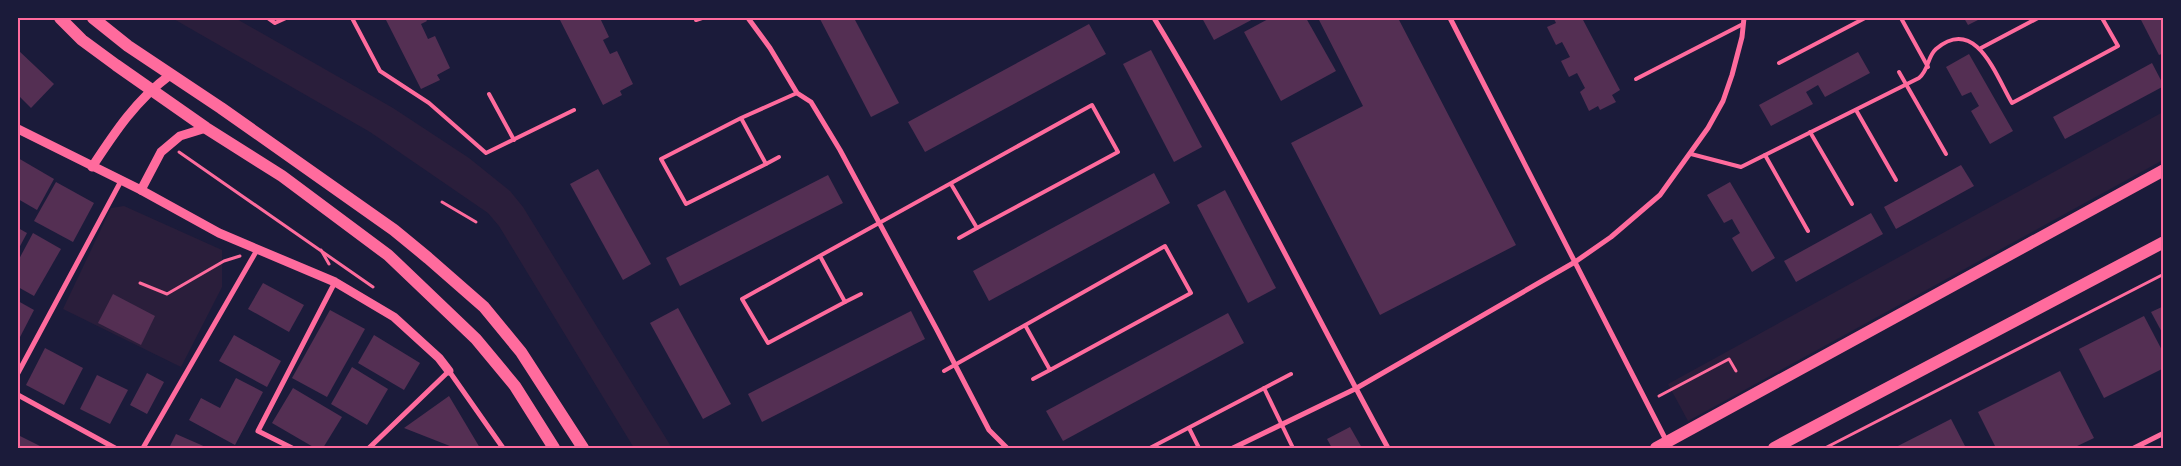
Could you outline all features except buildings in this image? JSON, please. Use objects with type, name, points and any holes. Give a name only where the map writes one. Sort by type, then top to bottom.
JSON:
[{"type":"main road","points":[[60,18],[82,40],[206,128],[282,176],[388,255],[476,339],[515,386],[554,448]]},
{"type":"main road","points":[[93,18],[128,46],[394,230],[484,307],[521,352],[583,448]]},
{"type":"main road","points":[[1656,448],[2164,170]]},
{"type":"main road","points":[[1774,448],[2164,242]]},
{"type":"street","points":[[748,18],[770,48],[797,93],[811,102],[880,224],[989,430],[1007,448]]},
{"type":"street","points":[[1154,18],[1198,91],[1257,198],[1388,448]]},
{"type":"street","points":[[1450,18],[1670,448]]},
{"type":"street","points":[[1233,448],[1355,388],[1576,262],[1611,238],[1660,195],[1708,128],[1723,101],[1732,75],[1744,18]]},
{"type":"street","points":[[92,166],[127,115],[150,89],[170,75]]},
{"type":"street","points":[[141,190],[161,152],[168,145],[180,136],[206,128]]},
{"type":"street","points":[[18,129],[141,190],[219,233],[335,282],[394,317],[439,358],[450,371],[503,448]]},
{"type":"street","points":[[18,373],[121,181]]},
{"type":"street","points":[[143,448],[257,250]]},
{"type":"street","points":[[292,448],[258,431],[335,282]]},
{"type":"street","points":[[369,448],[450,371]]},
{"type":"street","points":[[18,395],[114,448]]},
{"type":"street","points":[[2134,448],[2164,433]]},
{"type":"lane","points":[[268,18],[275,22],[286,18]]},
{"type":"lane","points":[[352,18],[380,71],[429,103],[486,153],[574,110]]},
{"type":"lane","points":[[696,20],[702,18]]},
{"type":"lane","points":[[1779,63],[1865,18]]},
{"type":"lane","points":[[1901,18],[1928,67]]},
{"type":"lane","points":[[1980,48],[2038,18]]},
{"type":"lane","points":[[1691,154],[1741,167],[1906,85],[1924,74],[1930,58],[1936,49],[1951,41],[1962,38],[1980,48],[2012,103],[2118,46],[2102,18]]},
{"type":"lane","points":[[1636,79],[1743,24]]},
{"type":"lane","points":[[1899,72],[1946,154]]},
{"type":"lane","points":[[779,157],[686,204],[661,159],[741,118],[797,93]]},
{"type":"lane","points":[[489,94],[514,140]]},
{"type":"lane","points":[[860,294],[768,343],[742,299],[1092,105],[1118,152],[959,238]]},
{"type":"lane","points":[[1856,110],[1896,180]]},
{"type":"lane","points":[[741,118],[766,164]]},
{"type":"lane","points":[[1810,132],[1852,204]]},
{"type":"lane","points":[[1765,155],[1808,231]]},
{"type":"lane","points":[[952,184],[977,228]]},
{"type":"lane","points":[[944,370],[1165,246],[1191,294],[1032,379]]},
{"type":"lane","points":[[820,256],[845,302]]},
{"type":"lane","points":[[1025,325],[1050,370]]},
{"type":"lane","points":[[1150,448],[1290,374]]},
{"type":"lane","points":[[1264,388],[1293,448]]},
{"type":"lane","points":[[1188,428],[1199,448]]},
{"type":"path","points":[[168,145],[373,288]]},
{"type":"path","points":[[442,202],[476,222]]},
{"type":"path","points":[[140,283],[166,294],[224,261],[257,250]]},
{"type":"path","points":[[1825,448],[2164,274]]},
{"type":"path","points":[[1659,396],[1729,359],[1736,371]]},
{"type":"shaded area","points":[[172,18],[235,18],[393,108],[469,158],[510,191],[523,207],[672,448],[634,448],[499,226],[488,213],[370,132]]},
{"type":"shaded area","points":[[2163,112],[2163,160],[1688,421],[1668,384]]},
{"type":"shaded area","points":[[124,206],[222,250],[222,287],[181,367],[63,309],[111,208]]}]
